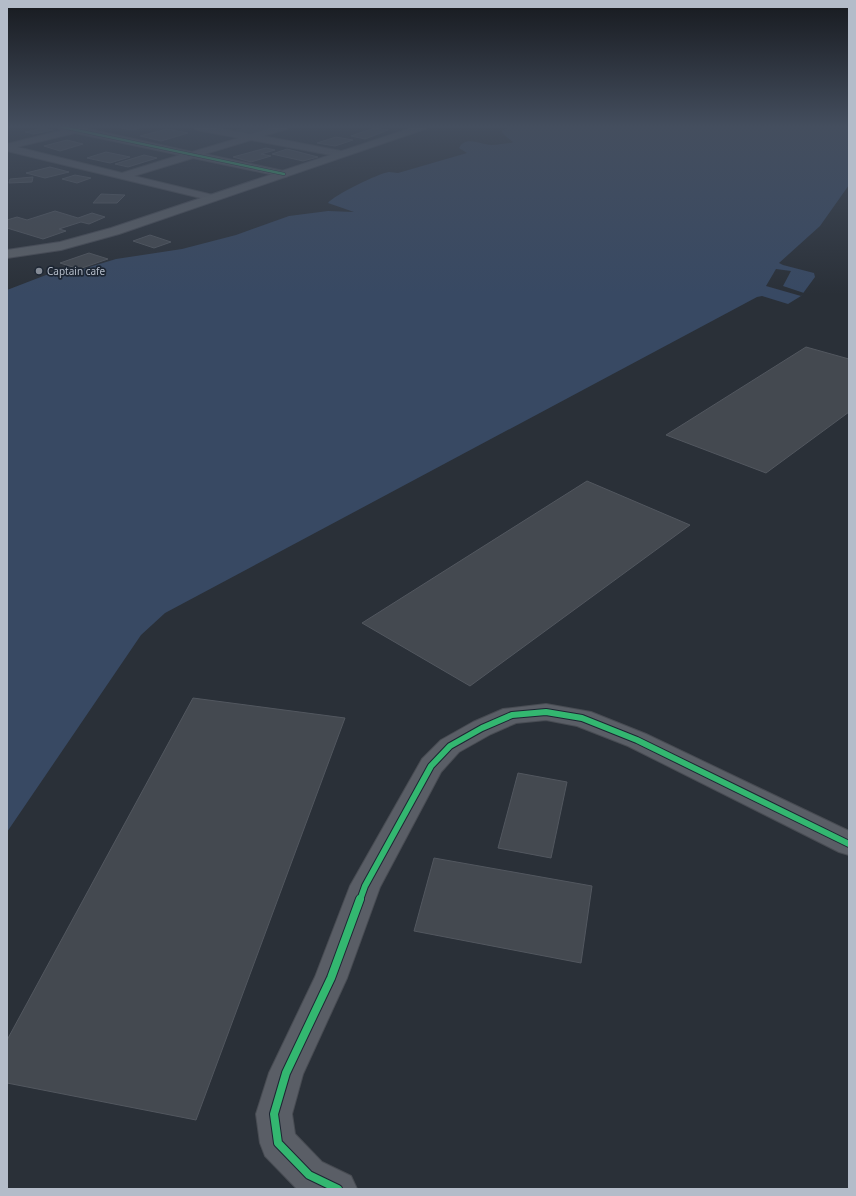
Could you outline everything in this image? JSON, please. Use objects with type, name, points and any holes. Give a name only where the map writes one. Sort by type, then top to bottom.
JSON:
[{"type":"main road","points":[[7,254],[38,250],[84,240],[258,183]]},
{"type":"street","points":[[149,183],[213,198]]},
{"type":"street","points":[[338,1189],[309,1175],[278,1143],[274,1114],[286,1073],[331,978],[365,886],[431,766],[450,746],[482,728],[512,715],[546,712],[582,718],[637,740],[849,844]]},
{"type":"water","points":[[361,183],[849,183],[849,185],[820,226],[779,263],[814,273],[815,277],[801,296],[788,304],[762,296],[757,297],[165,613],[141,635],[7,832],[7,290],[46,275],[70,273],[116,259],[182,249],[236,235],[289,216],[328,211],[354,212],[328,203],[347,190]]},
{"type":"pier","points":[[776,269],[791,271],[783,286],[804,293],[801,296],[766,286]]},
{"type":"building","points":[[101,194],[125,195],[117,203],[93,203]]},
{"type":"building","points":[[55,211],[78,218],[92,213],[105,217],[89,224],[81,222],[59,229],[66,231],[43,239],[7,228],[7,220],[17,217],[27,220]]},
{"type":"building","points":[[150,235],[171,242],[154,248],[133,241]]},
{"type":"building","points":[[89,253],[108,259],[79,269],[60,263]]},
{"type":"building","points":[[806,347],[849,359],[849,412],[766,473],[666,435]]},
{"type":"building","points":[[587,481],[690,525],[470,686],[362,623]]},
{"type":"building","points":[[193,698],[345,718],[196,1120],[7,1083],[7,1040]]},
{"type":"building","points":[[518,773],[567,782],[551,858],[498,848]]},
{"type":"building","points":[[434,858],[592,886],[581,963],[414,931]]},
{"type":"cycle path","points":[[338,1189],[309,1175],[278,1143],[274,1114],[286,1073],[331,978],[365,886],[431,766],[450,746],[482,728],[512,715],[546,712],[582,718],[637,740],[849,844]]},
{"type":"place","name":"Captain cafe","points":[[39,271]]}]
